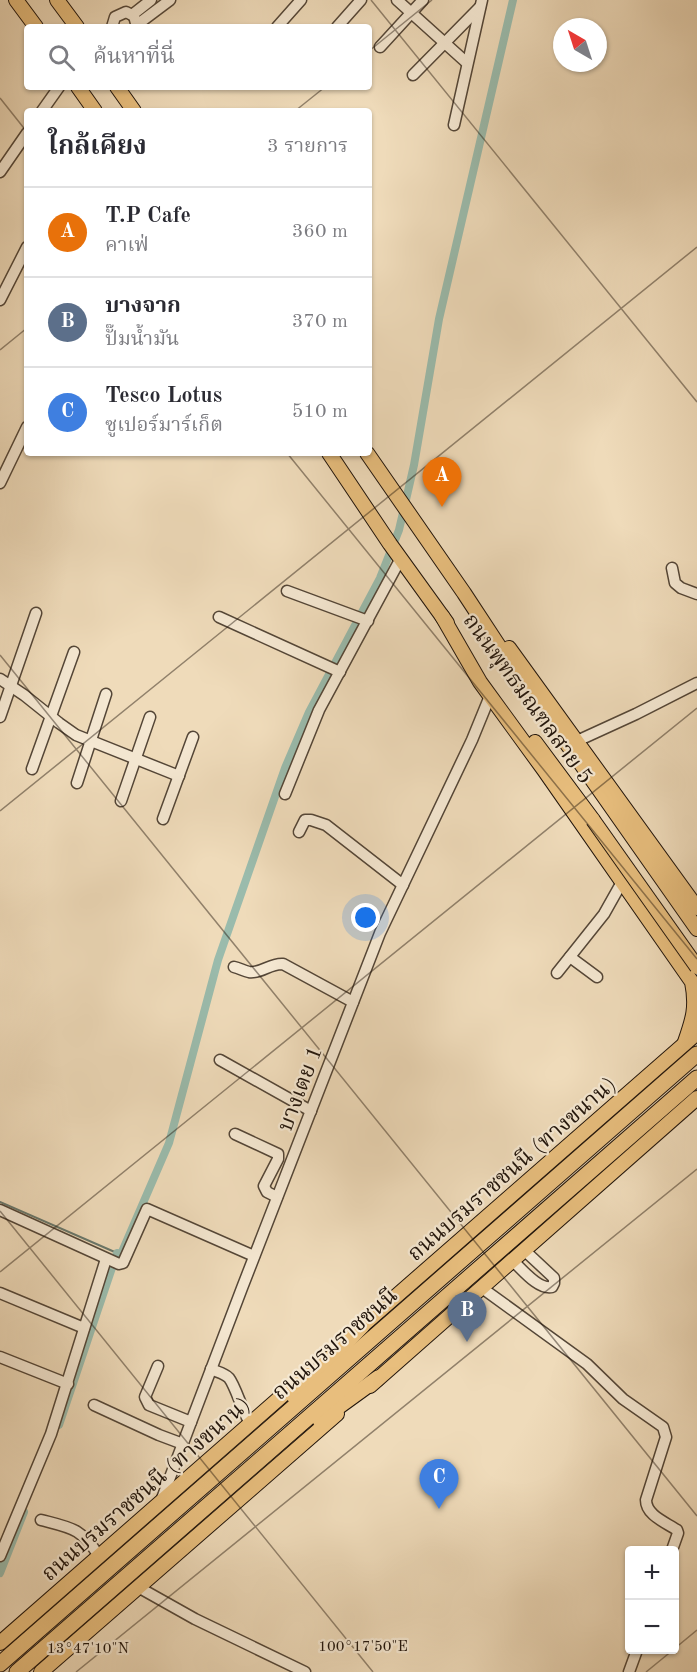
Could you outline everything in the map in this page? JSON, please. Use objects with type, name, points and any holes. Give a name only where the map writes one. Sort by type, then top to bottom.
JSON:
[{"type":"highway","name":"ถนนบรมราชชนนี","points":[[0,1664],[697,1054]]},
{"type":"highway","name":"ถนนบรมราชชนนี","points":[[17,1672],[697,1078]]},
{"type":"highway","points":[[245,1449],[362,1326]]},
{"type":"highway","points":[[267,1455],[308,1429],[378,1378]]},
{"type":"main road","points":[[16,0],[34,24]]},
{"type":"main road","points":[[57,0],[74,24]]},
{"type":"main road","points":[[80,90],[93,108]]},
{"type":"main road","points":[[119,90],[132,108]]},
{"type":"main road","name":"ถนนพุทธมณฑลสาย 5","points":[[331,456],[396,552],[593,820],[697,967]]},
{"type":"main road","name":"ถนนพุทธมณฑลสาย 5","points":[[369,456],[508,660],[697,928]]},
{"type":"main road","points":[[464,593],[523,666],[697,908]]},
{"type":"main road","points":[[442,616],[490,696],[692,982],[696,998],[695,1012],[684,1044]]},
{"type":"main road","points":[[660,935],[678,945],[697,936]]},
{"type":"main road","name":"ถนนบรมราชชนนี (ทางขนาน)","points":[[0,1642],[697,1033]]},
{"type":"main road","points":[[41,1672],[697,1098]]},
{"type":"street","points":[[136,22],[152,0]]},
{"type":"street","points":[[136,22],[170,0]]},
{"type":"street","points":[[280,24],[301,0]]},
{"type":"street","points":[[340,24],[361,0]]},
{"type":"street","points":[[397,0],[467,63]]},
{"type":"street","points":[[380,47],[423,0]]},
{"type":"street","points":[[413,75],[482,3]]},
{"type":"street","points":[[454,125],[482,3]]},
{"type":"street","points":[[111,24],[118,14],[126,12],[136,22]]},
{"type":"street","points":[[44,108],[57,90]]},
{"type":"street","points":[[0,172],[24,137]]},
{"type":"street","points":[[0,300],[24,253]]},
{"type":"street","points":[[0,483],[24,433]]},
{"type":"street","points":[[285,794],[333,670],[396,552]]},
{"type":"street","points":[[672,568],[675,583],[697,594]]},
{"type":"street","points":[[286,591],[362,618]]},
{"type":"street","points":[[0,717],[36,613]]},
{"type":"street","points":[[219,617],[333,670]]},
{"type":"street","points":[[32,769],[74,652]]},
{"type":"street","points":[[0,679],[76,735],[179,776]]},
{"type":"street","points":[[578,741],[697,683]]},
{"type":"street","points":[[76,783],[106,694]]},
{"type":"street","name":"บางเตย 1","points":[[161,1502],[380,933],[472,740],[490,696]]},
{"type":"street","points":[[121,801],[150,717]]},
{"type":"street","points":[[163,819],[193,737]]},
{"type":"street","points":[[299,832],[305,820],[326,825],[403,885]]},
{"type":"street","points":[[557,973],[604,914],[622,882]]},
{"type":"street","points":[[570,957],[597,977]]},
{"type":"street","points":[[234,967],[255,972],[271,965],[283,964],[353,1002]]},
{"type":"street","points":[[220,1060],[311,1111]]},
{"type":"street","points":[[235,1134],[278,1154],[278,1159],[264,1186],[267,1192],[277,1197]]},
{"type":"street","points":[[0,1210],[111,1261],[123,1263],[147,1209],[254,1256]]},
{"type":"street","points":[[512,1260],[538,1284],[545,1288],[552,1287],[554,1278],[524,1250]]},
{"type":"street","points":[[0,1556],[51,1434],[84,1328],[111,1261]]},
{"type":"street","points":[[482,1288],[588,1364],[623,1399],[663,1427],[666,1437],[646,1500],[646,1507],[652,1514],[677,1530],[674,1546]]},
{"type":"street","points":[[0,1293],[84,1328]]},
{"type":"street","points":[[0,1357],[68,1384]]},
{"type":"street","points":[[158,1366],[145,1397],[146,1401],[149,1405],[191,1422]]},
{"type":"street","points":[[211,1369],[227,1376],[242,1411],[250,1423]]},
{"type":"street","points":[[94,1405],[159,1436],[183,1444]]},
{"type":"street","points":[[41,1520],[59,1524],[85,1535],[99,1556]]},
{"type":"street","points":[[138,1587],[195,1619],[305,1672]]},
{"type":"street","points":[[629,1672],[636,1654]]},
{"type":"waterway","points":[[59,1425],[117,1253],[121,1254],[169,1143],[218,960],[285,768],[309,712],[380,578],[399,530],[414,465],[439,319],[513,0]]},
{"type":"waterway","points":[[0,1202],[117,1253]]},
{"type":"waterway","points":[[0,1573],[24,1512]]},
{"type":"place","name":"T.P Cafe","points":[[442,507]]},
{"type":"place","name":"บางจาก","points":[[467,1342]]},
{"type":"place","name":"Tesco Lotus","points":[[439,1509]]}]
